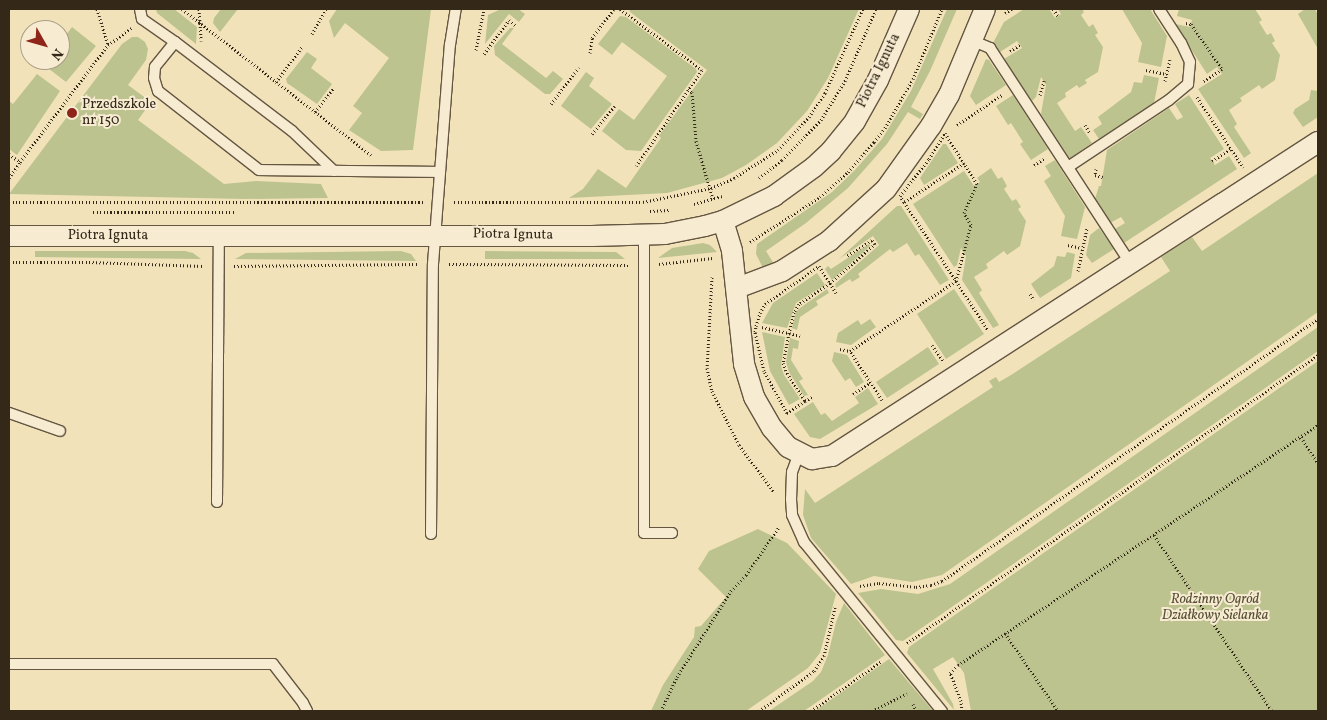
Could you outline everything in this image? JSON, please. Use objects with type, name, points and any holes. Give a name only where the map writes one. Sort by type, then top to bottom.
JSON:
[{"type":"street","name":"Piotra Ignuta","points":[[9,236],[644,235],[676,232],[723,220],[774,196],[814,167],[831,151],[855,121],[878,80],[909,9]]},
{"type":"street","points":[[737,288],[782,271],[829,241],[886,189],[931,126],[949,95],[985,9]]},
{"type":"street","points":[[723,220],[732,251],[744,364],[754,397],[772,428],[788,447],[812,459],[832,456],[1318,142]]},
{"type":"lane","points":[[431,534],[433,274],[450,45],[456,9]]},
{"type":"lane","points":[[1068,167],[1168,100],[1188,84],[1190,62],[1176,35],[1159,9]]},
{"type":"lane","points":[[141,14],[174,42],[197,57],[292,131],[334,171]]},
{"type":"lane","points":[[971,40],[990,48],[1130,263]]},
{"type":"lane","points":[[174,42],[155,68],[154,78],[158,91],[259,170],[440,172]]},
{"type":"lane","points":[[644,235],[644,534],[672,534]]},
{"type":"lane","points":[[217,502],[219,236]]},
{"type":"lane","points":[[9,413],[60,431]]},
{"type":"lane","points":[[799,453],[792,472],[792,514],[804,542],[942,711]]},
{"type":"lane","points":[[9,664],[273,664],[307,711]]},
{"type":"path","points":[[97,9],[108,45]]},
{"type":"path","points":[[182,9],[372,156]]},
{"type":"path","points":[[197,57],[202,49],[199,9]]},
{"type":"path","points":[[312,34],[326,9]]},
{"type":"path","points":[[476,50],[484,9]]},
{"type":"path","points":[[590,53],[592,38],[614,9]]},
{"type":"path","points":[[620,9],[702,70],[636,166]]},
{"type":"path","points":[[9,202],[643,202],[711,188],[756,166],[778,150],[809,117],[825,93],[863,9]]},
{"type":"path","points":[[750,182],[782,160],[821,120],[844,81],[876,9]]},
{"type":"path","points":[[1053,9],[1058,16]]},
{"type":"path","points":[[9,178],[108,45],[141,14]]},
{"type":"path","points":[[484,54],[509,20],[516,26]]},
{"type":"path","points":[[1168,100],[1163,91],[1176,35]]},
{"type":"path","points":[[276,82],[302,47]]},
{"type":"path","points":[[550,104],[579,67]]},
{"type":"path","points":[[1146,70],[1167,74]]},
{"type":"path","points":[[1188,84],[1245,169],[1237,175]]},
{"type":"path","points":[[315,112],[334,88]]},
{"type":"path","points":[[688,89],[692,92],[696,142],[713,199]]},
{"type":"path","points":[[592,134],[615,106]]},
{"type":"path","points":[[850,352],[956,281],[971,225],[964,213],[977,184],[945,133],[929,159],[900,196],[956,281],[992,336]]},
{"type":"path","points":[[1212,161],[1231,149]]},
{"type":"path","points":[[9,154],[20,162]]},
{"type":"path","points":[[904,202],[964,164]]},
{"type":"path","points":[[685,207],[726,194]]},
{"type":"path","points":[[1077,280],[1091,203]]},
{"type":"path","points":[[641,211],[676,209]]},
{"type":"path","points":[[805,401],[786,374],[783,363],[794,312],[799,304],[830,284],[875,244],[872,240],[841,260]]},
{"type":"path","points":[[1068,245],[1082,248]]},
{"type":"path","points":[[653,264],[718,257]]},
{"type":"path","points":[[9,262],[24,262],[24,259]]},
{"type":"path","points":[[474,259],[474,264]]},
{"type":"path","points":[[814,396],[787,413],[764,371],[755,332],[760,312],[770,299],[824,263]]},
{"type":"path","points":[[441,264],[632,265]]},
{"type":"path","points":[[818,266],[836,293]]},
{"type":"path","points":[[759,711],[814,671],[824,656],[834,608],[853,588],[868,584],[916,587],[942,581],[1318,319]]},
{"type":"path","points":[[756,326],[800,336]]},
{"type":"path","points":[[932,344],[946,366]]},
{"type":"path","points":[[840,349],[850,352],[885,405]]},
{"type":"path","points":[[811,711],[1318,355]]},
{"type":"path","points":[[853,394],[870,383]]},
{"type":"path","points":[[962,711],[961,701],[950,673],[958,664],[1318,426]]},
{"type":"path","points":[[1301,437],[1318,462]]},
{"type":"path","points":[[661,711],[677,676],[731,591],[746,575],[782,522],[792,514]]},
{"type":"path","points":[[1154,535],[1272,711]]},
{"type":"path","points":[[1005,633],[1058,711]]},
{"type":"path","points":[[872,711],[905,693],[909,693]]},
{"type":"path","points":[[913,702],[916,711]]},
{"type":"green space","points":[[156,9],[174,9],[197,27],[196,44],[157,13]]},
{"type":"green space","points":[[221,9],[238,9],[220,32],[213,23],[214,18]]},
{"type":"green space","points":[[337,9],[431,9],[413,150],[381,151],[349,130],[362,113],[353,106],[389,58],[345,23],[334,38],[329,21]]},
{"type":"green space","points":[[501,9],[518,9],[525,14],[519,22],[509,14],[485,44],[488,15]]},
{"type":"green space","points":[[629,9],[859,9],[828,78],[807,111],[777,143],[746,165],[722,178],[667,193],[569,198],[583,189],[598,169],[626,188],[661,138],[659,136],[707,70],[630,12]]},
{"type":"green space","points":[[947,9],[957,9],[930,71],[911,107],[923,114],[920,119],[908,112],[887,144],[848,188],[806,223],[766,251],[774,264],[763,268],[756,254],[757,244],[832,192],[855,170],[882,139],[911,91]]},
{"type":"green space","points":[[1024,9],[1049,9],[1055,18],[1061,14],[1058,9],[1082,9],[1084,12],[1081,15],[1089,27],[1093,24],[1098,33],[1095,35],[1103,47],[1098,72],[1085,80],[1087,83],[1079,88],[1077,85],[1065,93],[1066,97],[1057,103],[1075,131],[1081,127],[1092,143],[1069,159],[1041,114],[1046,85],[1041,77],[1036,97],[1032,101],[1004,59],[1022,48],[1017,41],[1000,52],[993,43],[1004,22]]},
{"type":"green space","points":[[1122,9],[1150,9],[1167,36],[1161,67],[1138,62],[1142,43]]},
{"type":"green space","points":[[1179,9],[1255,9],[1262,20],[1259,22],[1267,35],[1271,33],[1275,41],[1272,43],[1280,55],[1275,80],[1262,89],[1259,85],[1240,98],[1242,101],[1229,110],[1237,124],[1234,127],[1251,153],[1244,158],[1198,89],[1222,74],[1217,67],[1207,74],[1175,24],[1190,27],[1192,20],[1177,16]]},
{"type":"green space","points":[[1305,9],[1315,9],[1318,15],[1318,49],[1298,14]]},
{"type":"green space","points":[[620,16],[626,17],[696,69],[697,72],[641,151],[626,150],[602,131],[619,109],[634,120],[667,76],[622,42],[612,55],[598,44]]},
{"type":"green space","points":[[72,27],[96,46],[66,82],[50,70],[70,70],[70,30]]},
{"type":"green space","points":[[510,28],[514,28],[502,44],[546,78],[553,71],[563,79],[550,94],[545,94],[495,55],[494,46]]},
{"type":"green space","points":[[132,37],[138,37],[145,42],[148,49],[146,60],[128,85],[151,102],[138,120],[224,184],[256,181],[321,184],[328,198],[245,199],[9,194],[122,44]]},
{"type":"green space","points":[[307,52],[317,59],[311,68],[332,84],[317,104],[287,83],[286,79]]},
{"type":"green space","points":[[986,59],[989,60],[1006,85],[976,105],[970,96]]},
{"type":"green space","points":[[586,72],[594,78],[589,86],[612,104],[591,129],[561,106]]},
{"type":"green space","points":[[37,74],[60,91],[17,155],[9,149],[9,101],[13,104]]},
{"type":"green space","points":[[1144,75],[1159,78],[1154,103],[1099,139],[1093,130],[1102,124],[1098,117],[1131,92],[1134,82],[1142,83]]},
{"type":"green space","points":[[1311,90],[1318,91],[1318,117],[1303,127],[1293,113],[1295,109],[1309,100]]},
{"type":"green space","points":[[1013,95],[1048,149],[1031,160],[1020,144],[1023,142],[1011,123],[1008,125],[996,106]]},
{"type":"green space","points":[[1189,95],[1224,149],[1210,158],[1215,165],[1229,156],[1237,169],[1124,243],[1115,229],[1125,223],[1121,217],[1110,223],[1095,199],[1099,186],[1101,186],[1107,150],[1169,108],[1177,120],[1183,117],[1175,104]]},
{"type":"green space","points":[[943,144],[946,144],[958,163],[924,185],[920,178]]},
{"type":"green space","points":[[1055,160],[1085,207],[1077,239],[1061,236],[1065,216],[1044,181],[1051,176],[1045,166]]},
{"type":"green space","points":[[991,168],[998,179],[1002,177],[1007,186],[1004,189],[1012,201],[1016,199],[1021,207],[1018,209],[1026,221],[1020,246],[1007,255],[1004,251],[986,264],[988,268],[974,277],[982,290],[979,293],[999,325],[993,328],[962,280],[966,256],[961,248],[957,265],[954,267],[913,204],[964,171],[974,186],[980,182],[977,178]]},
{"type":"green space","points":[[1318,173],[1318,312],[942,575],[912,582],[874,576],[851,584],[811,538],[803,515],[805,489],[815,503],[993,387],[989,381],[996,377],[999,382],[1011,375],[1170,271],[1161,257],[1192,237],[1202,251]]},
{"type":"green space","points":[[897,206],[901,206],[949,280],[940,285],[919,254],[915,256],[907,243],[893,252],[890,249],[858,274],[860,277],[852,282],[850,279],[836,288],[835,284],[879,245],[873,236],[839,259]]},
{"type":"green space","points":[[1099,228],[1114,249],[1092,263],[1086,255],[1090,235]]},
{"type":"green space","points":[[703,243],[710,245],[717,252],[658,258],[672,248]]},
{"type":"green space","points":[[869,244],[870,246],[832,280],[825,269],[828,266],[831,269]]},
{"type":"green space","points":[[35,251],[185,251],[193,253],[201,259],[35,257]]},
{"type":"green space","points":[[401,251],[411,254],[416,261],[235,259],[246,253]]},
{"type":"green space","points":[[485,251],[616,252],[625,259],[485,259]]},
{"type":"green space","points":[[1067,252],[1075,254],[1071,278],[1040,298],[1031,284],[1054,266],[1057,256],[1065,257]]},
{"type":"green space","points":[[817,273],[825,285],[796,303],[787,328],[762,323],[773,303]]},
{"type":"green space","points":[[827,289],[829,293],[816,301],[818,305],[800,317],[797,330],[792,328],[796,312]]},
{"type":"green space","points":[[954,289],[984,334],[946,359],[917,314]]},
{"type":"green space","points":[[870,319],[876,327],[851,345],[836,342],[838,333],[858,320],[861,325]]},
{"type":"green space","points":[[1318,327],[1318,351],[903,641],[896,640],[858,593],[881,589],[918,594],[950,584]]},
{"type":"green space","points":[[762,332],[785,337],[781,366],[784,375],[800,399],[789,405],[770,371]]},
{"type":"green space","points":[[790,338],[799,341],[798,349],[793,348],[791,360],[803,379],[799,381],[808,395],[804,396],[789,372],[786,362]]},
{"type":"green space","points":[[928,347],[939,364],[887,398],[876,382]]},
{"type":"green space","points":[[834,352],[847,355],[864,382],[856,387],[850,378],[845,381],[832,361]]},
{"type":"green space","name":"Rodzinny Ogród Działkowy Sielanka","points":[[1318,361],[1318,711],[971,711],[964,673],[953,657],[933,669],[953,704],[954,710],[907,653],[909,647]]},
{"type":"green space","points":[[868,388],[878,404],[820,439],[810,437],[794,414],[813,402],[821,415],[825,413],[832,421],[859,403],[855,397]]},
{"type":"green space","points":[[758,529],[787,543],[836,594],[820,653],[808,668],[746,711],[651,711],[663,685],[694,637],[695,627],[701,626],[726,597],[698,569],[709,551]]},
{"type":"green space","points":[[844,603],[885,655],[804,711],[769,711],[813,681],[821,672],[828,655],[836,622]]},
{"type":"green space","points":[[889,659],[933,711],[815,711]]},
{"type":"place","name":"Przedszkole nr 150","points":[[72,113]]}]
